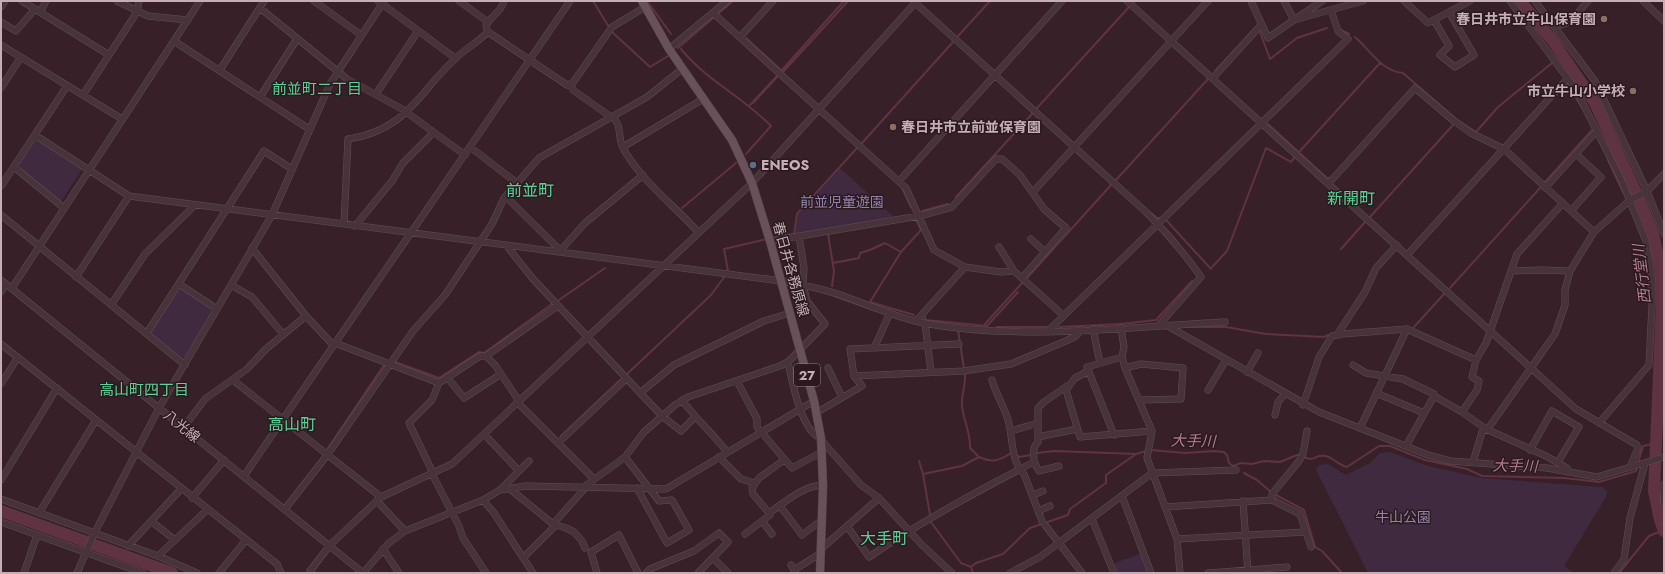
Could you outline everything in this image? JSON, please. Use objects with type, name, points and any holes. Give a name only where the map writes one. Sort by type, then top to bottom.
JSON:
[{"type":"main road","name":"春日井各務原線","points":[[644,4],[669,49],[732,140],[752,183],[770,241],[814,401],[822,440],[823,485],[820,573]]},
{"type":"street","points":[[1,7],[5,1]]},
{"type":"street","points":[[22,1],[108,55]]},
{"type":"street","points":[[1,22],[16,31],[38,11],[46,1]]},
{"type":"street","points":[[117,1],[148,16],[188,20]]},
{"type":"street","points":[[83,95],[137,12],[139,1]]},
{"type":"street","points":[[1,292],[6,284],[39,247],[200,1]]},
{"type":"street","points":[[220,70],[264,1]]},
{"type":"street","points":[[314,1],[360,36]]},
{"type":"street","points":[[459,1],[488,22]]},
{"type":"street","points":[[504,1],[502,8],[488,22],[486,26],[488,32],[567,85],[570,84]]},
{"type":"street","points":[[244,476],[570,1]]},
{"type":"street","points":[[669,49],[727,1]]},
{"type":"street","points":[[740,37],[773,1]]},
{"type":"street","points":[[899,181],[1062,1]]},
{"type":"street","points":[[1127,1],[1576,409],[1637,445],[1638,448],[1630,467]]},
{"type":"street","points":[[1033,192],[1208,1]]},
{"type":"street","points":[[1251,1],[1268,38],[1322,1]]},
{"type":"street","points":[[1284,1],[1294,20]]},
{"type":"street","points":[[1294,20],[1363,1]]},
{"type":"street","points":[[1404,1],[1428,23],[1470,1]]},
{"type":"street","points":[[1510,1],[1575,88],[1605,146],[1630,200],[1646,241],[1652,278],[1649,365],[1600,423]]},
{"type":"street","points":[[1535,1],[1595,82],[1664,234]]},
{"type":"street","points":[[1555,27],[1570,22],[1588,1]]},
{"type":"street","points":[[1643,1],[1664,21]]},
{"type":"street","points":[[1648,6],[1653,1]]},
{"type":"street","points":[[77,573],[94,535],[160,408],[272,215],[309,129],[337,71],[381,2],[455,58]]},
{"type":"street","points":[[312,573],[310,571],[330,546],[379,499],[452,464],[752,183],[915,2],[1128,195],[1158,224],[1202,277],[1159,325]]},
{"type":"street","points":[[570,84],[612,27],[644,4]]},
{"type":"street","points":[[260,8],[347,79],[376,94],[407,113],[464,155]]},
{"type":"street","points":[[1048,331],[1348,39],[1338,31],[1331,10]]},
{"type":"street","points":[[1434,20],[1449,46],[1440,55],[1455,67],[1474,55],[1450,12]]},
{"type":"street","points":[[713,13],[906,188],[934,250],[965,266],[1001,272],[1014,271]]},
{"type":"street","points":[[1213,78],[1261,25]]},
{"type":"street","points":[[376,94],[418,31]]},
{"type":"street","points":[[344,224],[348,139],[358,137],[394,123],[407,113],[455,58],[488,32]]},
{"type":"street","points":[[260,97],[297,39]]},
{"type":"street","points":[[174,41],[309,129]]},
{"type":"street","points":[[1,45],[122,119]]},
{"type":"street","points":[[1,88],[21,57]]},
{"type":"street","points":[[285,509],[328,454],[413,331],[445,295],[492,224],[506,197],[539,158],[647,97],[682,69]]},
{"type":"street","points":[[1407,255],[1568,78]]},
{"type":"street","points":[[570,84],[573,90],[612,116],[619,128],[619,136],[623,147],[651,186],[699,233]]},
{"type":"street","points":[[1,186],[67,86]]},
{"type":"street","points":[[1329,183],[1415,88],[1454,121],[1471,133],[1504,150],[1594,232]]},
{"type":"street","points":[[623,147],[703,99]]},
{"type":"street","points":[[355,226],[392,181],[403,163],[433,133]]},
{"type":"street","points":[[35,135],[129,196],[411,234],[560,251],[803,284],[818,287],[890,313],[925,323],[982,329],[1048,331],[1225,322]]},
{"type":"street","points":[[1546,188],[1593,135]]},
{"type":"street","points":[[470,147],[517,183]]},
{"type":"street","points":[[146,333],[228,209],[264,151],[292,169]]},
{"type":"street","points":[[1570,211],[1601,177],[1576,154]]},
{"type":"street","points":[[770,241],[919,216],[952,207],[996,159],[1002,159],[1020,175],[1044,209],[1066,228],[1022,278]]},
{"type":"street","points":[[14,167],[64,208]]},
{"type":"street","points":[[1473,462],[1482,432],[1490,426],[1555,334],[1565,305],[1565,290],[1570,271],[1594,232],[1630,200],[1646,192],[1664,174]]},
{"type":"street","points":[[560,251],[585,223],[643,175]]},
{"type":"street","points":[[76,277],[129,196]]},
{"type":"street","points":[[506,197],[560,251]]},
{"type":"street","points":[[1462,412],[1478,386],[1479,382],[1472,377],[1476,360],[1486,343],[1517,254],[1562,204]]},
{"type":"street","points":[[111,304],[145,254],[195,205]]},
{"type":"street","points":[[1,215],[185,365]]},
{"type":"street","points":[[523,558],[554,525],[586,486],[625,457],[644,432],[682,400],[788,362],[826,324],[807,302],[803,284],[804,268],[798,236]]},
{"type":"street","points":[[1031,239],[1045,252]]},
{"type":"street","points":[[506,245],[558,306],[662,416],[681,431],[695,417]]},
{"type":"street","points":[[1337,335],[1364,292],[1376,268],[1397,246]]},
{"type":"street","points":[[252,248],[306,316],[334,344],[390,363],[439,383]]},
{"type":"street","points":[[1000,248],[1014,271],[1063,315]]},
{"type":"street","points":[[916,321],[965,266]]},
{"type":"street","points":[[1511,271],[1570,271]]},
{"type":"street","name":"八光線","points":[[6,284],[363,573]]},
{"type":"street","points":[[179,284],[217,309]]},
{"type":"street","points":[[231,285],[252,297],[282,334]]},
{"type":"street","points":[[483,572],[463,538],[409,423],[432,400],[439,383],[480,356],[486,356],[558,306]]},
{"type":"street","points":[[640,393],[674,365],[764,321],[790,313]]},
{"type":"street","points":[[874,348],[890,313]]},
{"type":"street","points":[[184,427],[205,399],[247,369],[282,334],[306,316]]},
{"type":"street","points":[[925,323],[931,372]]},
{"type":"street","points":[[1166,325],[1303,405],[1406,446],[1450,461],[1547,468],[1597,477],[1664,457]]},
{"type":"street","points":[[1121,328],[1124,347],[1122,357],[1152,431],[1147,458],[1178,539],[1180,573]]},
{"type":"street","points":[[1093,329],[1100,363]]},
{"type":"street","points":[[1360,428],[1407,329]]},
{"type":"street","points":[[1303,405],[1319,357],[1332,336],[1407,329],[1476,360]]},
{"type":"street","points":[[854,376],[964,371],[1011,364],[1066,341],[1076,336],[1081,330]]},
{"type":"street","points":[[1,344],[207,510],[277,564],[281,573]]},
{"type":"street","points":[[816,413],[862,386],[854,376],[850,349],[959,344]]},
{"type":"street","points":[[1247,372],[1258,353]]},
{"type":"street","points":[[486,356],[501,374],[518,402],[594,479]]},
{"type":"street","points":[[1,384],[18,357]]},
{"type":"street","points":[[1114,435],[1087,367],[1122,357]]},
{"type":"street","points":[[1208,390],[1226,360]]},
{"type":"street","points":[[788,362],[799,409],[812,432],[822,440],[860,485],[879,498],[908,530],[952,573]]},
{"type":"street","points":[[1126,368],[1141,364],[1183,368],[1181,399],[1140,400]]},
{"type":"street","points":[[1353,365],[1366,374],[1403,378],[1413,382],[1462,412],[1486,429],[1558,462],[1568,468],[1568,472]]},
{"type":"street","points":[[828,368],[842,397]]},
{"type":"street","points":[[1059,466],[1039,471],[1034,462],[1033,452],[1035,445],[1038,442],[1038,408],[1075,378],[1088,371]]},
{"type":"street","points":[[447,377],[464,398],[501,374]]},
{"type":"street","points":[[558,443],[626,379]]},
{"type":"street","points":[[233,380],[328,454],[379,499],[405,531]]},
{"type":"street","points":[[992,380],[1011,431],[1015,458],[1019,470],[1024,474],[1038,511],[1044,523],[1082,573]]},
{"type":"street","points":[[737,381],[757,419],[757,426],[792,468],[822,452]]},
{"type":"street","points":[[1067,386],[1066,390],[1080,437],[1152,431]]},
{"type":"street","points":[[1,480],[57,388]]},
{"type":"street","points":[[1276,415],[1278,402],[1285,394]]},
{"type":"street","points":[[1376,394],[1424,414]]},
{"type":"street","points":[[1406,446],[1434,396]]},
{"type":"street","points":[[682,400],[695,417],[727,452]]},
{"type":"street","points":[[500,490],[526,486],[586,486],[666,489],[814,401]]},
{"type":"street","points":[[1530,450],[1552,411],[1579,427],[1558,462]]},
{"type":"street","points":[[40,513],[96,420]]},
{"type":"street","points":[[1011,431],[1038,423]]},
{"type":"street","points":[[1038,437],[1077,429]]},
{"type":"street","points":[[1272,500],[1272,494],[1303,454],[1307,431]]},
{"type":"street","points":[[484,434],[519,471]]},
{"type":"street","points":[[625,457],[659,501],[672,500],[689,530],[667,543],[637,488]]},
{"type":"street","points":[[719,457],[741,479],[754,483]]},
{"type":"street","points":[[192,498],[224,460]]},
{"type":"street","points":[[769,513],[753,494],[752,488],[754,483],[784,460]]},
{"type":"street","points":[[363,573],[396,536],[483,500],[500,490],[529,461]]},
{"type":"street","points":[[847,526],[869,556],[908,530],[1034,462]]},
{"type":"street","points":[[1614,573],[1624,559],[1630,518],[1644,463]]},
{"type":"street","points":[[1010,573],[1040,557],[1060,544],[1152,473],[1236,470]]},
{"type":"street","points":[[1664,484],[1664,504]]},
{"type":"street","points":[[745,534],[770,515],[769,513],[805,490],[823,485]]},
{"type":"street","points":[[128,546],[180,488]]},
{"type":"street","points":[[510,489],[554,525],[574,532],[582,541],[585,548]]},
{"type":"street","points":[[1033,495],[1043,491]]},
{"type":"street","points":[[1122,496],[1151,573]]},
{"type":"street","points":[[791,565],[794,570],[821,551],[879,498]]},
{"type":"street","points":[[1,499],[94,535],[158,556],[197,573]]},
{"type":"street","points":[[483,500],[533,573]]},
{"type":"street","points":[[1165,507],[1272,500],[1300,514],[1311,546]]},
{"type":"street","points":[[1243,502],[1248,571]]},
{"type":"street","points":[[780,506],[802,535],[822,520]]},
{"type":"street","points":[[1038,511],[1050,506]]},
{"type":"street","points":[[158,556],[207,510]]},
{"type":"street","points":[[1092,519],[1114,573]]},
{"type":"street","points":[[151,521],[175,540]]},
{"type":"street","points":[[762,521],[772,534]]},
{"type":"street","points":[[1,522],[86,551],[131,571],[143,573]]},
{"type":"street","points":[[1178,539],[1305,532]]},
{"type":"street","points":[[646,573],[650,569],[694,551],[719,533],[728,542],[698,573]]},
{"type":"street","points":[[24,573],[37,535]]},
{"type":"street","points":[[597,573],[591,552],[619,535],[638,573]]},
{"type":"street","points":[[219,573],[246,540]]},
{"type":"street","points":[[383,549],[399,573]]},
{"type":"street","points":[[713,558],[728,573]]},
{"type":"street","points":[[1208,573],[1287,567]]},
{"type":"green space","points":[[38,140],[81,169],[60,201],[20,168],[19,165],[35,141]]},
{"type":"green space","name":"前並児童遊園","points":[[840,168],[894,217],[795,234],[798,215]]},
{"type":"green space","points":[[182,289],[212,311],[185,358],[182,358],[152,334],[152,331],[179,290]]},
{"type":"green space","name":"牛山公園","points":[[1390,452],[1428,466],[1482,478],[1602,487],[1607,491],[1606,497],[1564,566],[1574,573],[1368,573],[1316,470],[1319,465],[1328,464],[1346,475],[1370,463],[1380,453]]},
{"type":"green space","points":[[1139,554],[1142,555],[1147,570],[1145,573],[1117,573],[1114,567],[1115,563]]},
{"type":"waterway","points":[[593,1],[612,32],[650,67],[668,56]]},
{"type":"waterway","points":[[647,1],[671,34]]},
{"type":"waterway","points":[[678,48],[733,1]]},
{"type":"waterway","points":[[782,70],[844,1]]},
{"type":"waterway","points":[[746,38],[783,72],[848,1]]},
{"type":"waterway","points":[[958,36],[990,1]]},
{"type":"waterway","name":"西行堂川","points":[[1520,1],[1553,41],[1595,103],[1653,233],[1661,271],[1662,304],[1654,491],[1660,520],[1664,531]]},
{"type":"waterway","points":[[1037,108],[1129,7]]},
{"type":"waterway","points":[[1215,71],[1256,27]]},
{"type":"waterway","points":[[1260,32],[1270,59],[1297,38],[1327,28]]},
{"type":"waterway","points":[[1341,30],[1349,34]]},
{"type":"waterway","points":[[1355,37],[1382,64],[1388,68],[1403,73],[1456,119],[1476,132],[1498,107],[1552,63]]},
{"type":"waterway","points":[[862,143],[953,42]]},
{"type":"waterway","points":[[681,49],[702,70],[749,106],[771,126],[746,154]]},
{"type":"waterway","points":[[1300,151],[1380,63]]},
{"type":"waterway","points":[[749,106],[777,76]]},
{"type":"waterway","points":[[753,103],[778,76]]},
{"type":"waterway","points":[[1116,180],[1208,79]]},
{"type":"waterway","points":[[1568,84],[1582,108]]},
{"type":"waterway","points":[[956,197],[1032,114]]},
{"type":"waterway","points":[[1268,124],[1327,178],[1331,178]]},
{"type":"waterway","points":[[1370,217],[1453,125]]},
{"type":"waterway","points":[[1545,182],[1593,129]]},
{"type":"waterway","points":[[785,235],[794,234],[797,214],[857,148]]},
{"type":"waterway","points":[[1212,267],[1227,251],[1266,148],[1291,162],[1294,158]]},
{"type":"waterway","points":[[1608,160],[1623,192]]},
{"type":"waterway","points":[[682,208],[736,163]]},
{"type":"waterway","points":[[1027,278],[1111,185]]},
{"type":"waterway","name":"西行堂川","points":[[1627,189],[1633,185]]},
{"type":"waterway","points":[[902,188],[911,207]]},
{"type":"waterway","points":[[1450,288],[1540,188]]},
{"type":"waterway","points":[[922,211],[948,204]]},
{"type":"waterway","points":[[1151,213],[1157,218],[1160,218]]},
{"type":"waterway","points":[[914,315],[870,302],[901,252],[921,230],[916,219]]},
{"type":"waterway","points":[[1167,221],[1211,269]]},
{"type":"waterway","points":[[1341,249],[1365,222]]},
{"type":"waterway","points":[[826,234],[828,234],[834,271],[832,286]]},
{"type":"waterway","points":[[728,271],[724,249],[767,239]]},
{"type":"waterway","points":[[833,263],[859,258],[860,253],[885,243],[901,252]]},
{"type":"waterway","points":[[559,300],[605,268]]},
{"type":"waterway","points":[[626,375],[711,295],[725,276]]},
{"type":"waterway","points":[[1059,327],[1121,324],[1156,320],[1192,281]]},
{"type":"waterway","points":[[985,324],[1022,283]]},
{"type":"waterway","points":[[924,315],[926,320],[987,326],[1018,292]]},
{"type":"waterway","points":[[1414,327],[1444,294]]},
{"type":"waterway","points":[[834,296],[876,311]]},
{"type":"waterway","points":[[395,362],[439,378],[479,352],[484,353],[552,304]]},
{"type":"waterway","points":[[997,327],[1048,327]]},
{"type":"waterway","points":[[1184,327],[1226,327],[1266,334],[1324,337],[1328,335]]},
{"type":"waterway","points":[[958,330],[964,369]]},
{"type":"waterway","points":[[328,448],[384,365]]},
{"type":"waterway","points":[[965,373],[962,401],[963,411],[970,448],[979,457]]},
{"type":"waterway","points":[[561,436],[620,380]]},
{"type":"waterway","name":"大手川","points":[[1638,463],[1643,446],[1657,443]]},
{"type":"waterway","name":"大手川","points":[[1304,457],[1313,459],[1319,456],[1324,456],[1331,458],[1347,467],[1379,446],[1390,446],[1425,460],[1467,469],[1482,476],[1564,478],[1599,482],[1636,471],[1637,468]]},
{"type":"waterway","name":"大手川","points":[[1151,450],[1185,453],[1214,451],[1224,452],[1227,455],[1229,463],[1233,466],[1241,463],[1252,464],[1264,461],[1280,462],[1300,455]]},
{"type":"waterway","points":[[1037,453],[1054,451],[1136,454]]},
{"type":"waterway","name":"大手川","points":[[973,573],[971,567],[976,563],[1003,554],[1030,528],[1068,515],[1070,509],[1106,483],[1106,475],[1136,454],[1146,451]]},
{"type":"waterway","points":[[923,474],[962,466],[979,457],[988,460],[995,460],[1003,458],[1011,453],[1013,454]]},
{"type":"waterway","points":[[1017,456],[1031,455]]},
{"type":"waterway","points":[[919,461],[923,474],[930,515]]},
{"type":"waterway","points":[[1244,473],[1257,480],[1271,492]]},
{"type":"waterway","points":[[1274,494],[1304,510],[1315,547],[1322,551],[1342,573]]},
{"type":"waterway","points":[[1,511],[172,573]]},
{"type":"waterway","points":[[931,522],[961,563],[971,567]]},
{"type":"waterway","points":[[1619,573],[1649,536],[1664,530]]},
{"type":"place","name":"春日井市立牛山保育園","points":[[1604,19]]},
{"type":"place","name":"市立牛山小学校","points":[[1633,91]]},
{"type":"place","name":"春日井市立前並保育園","points":[[893,127]]},
{"type":"place","name":"ENEOS","points":[[753,165]]},
{"type":"district","name":"前並町二丁目","points":[[317,89]]},
{"type":"district","name":"前並町","points":[[530,190]]},
{"type":"district","name":"新開町","points":[[1351,198]]},
{"type":"district","name":"高山町四丁目","points":[[144,390]]},
{"type":"district","name":"高山町","points":[[292,424]]},
{"type":"district","name":"大手町","points":[[884,538]]}]
